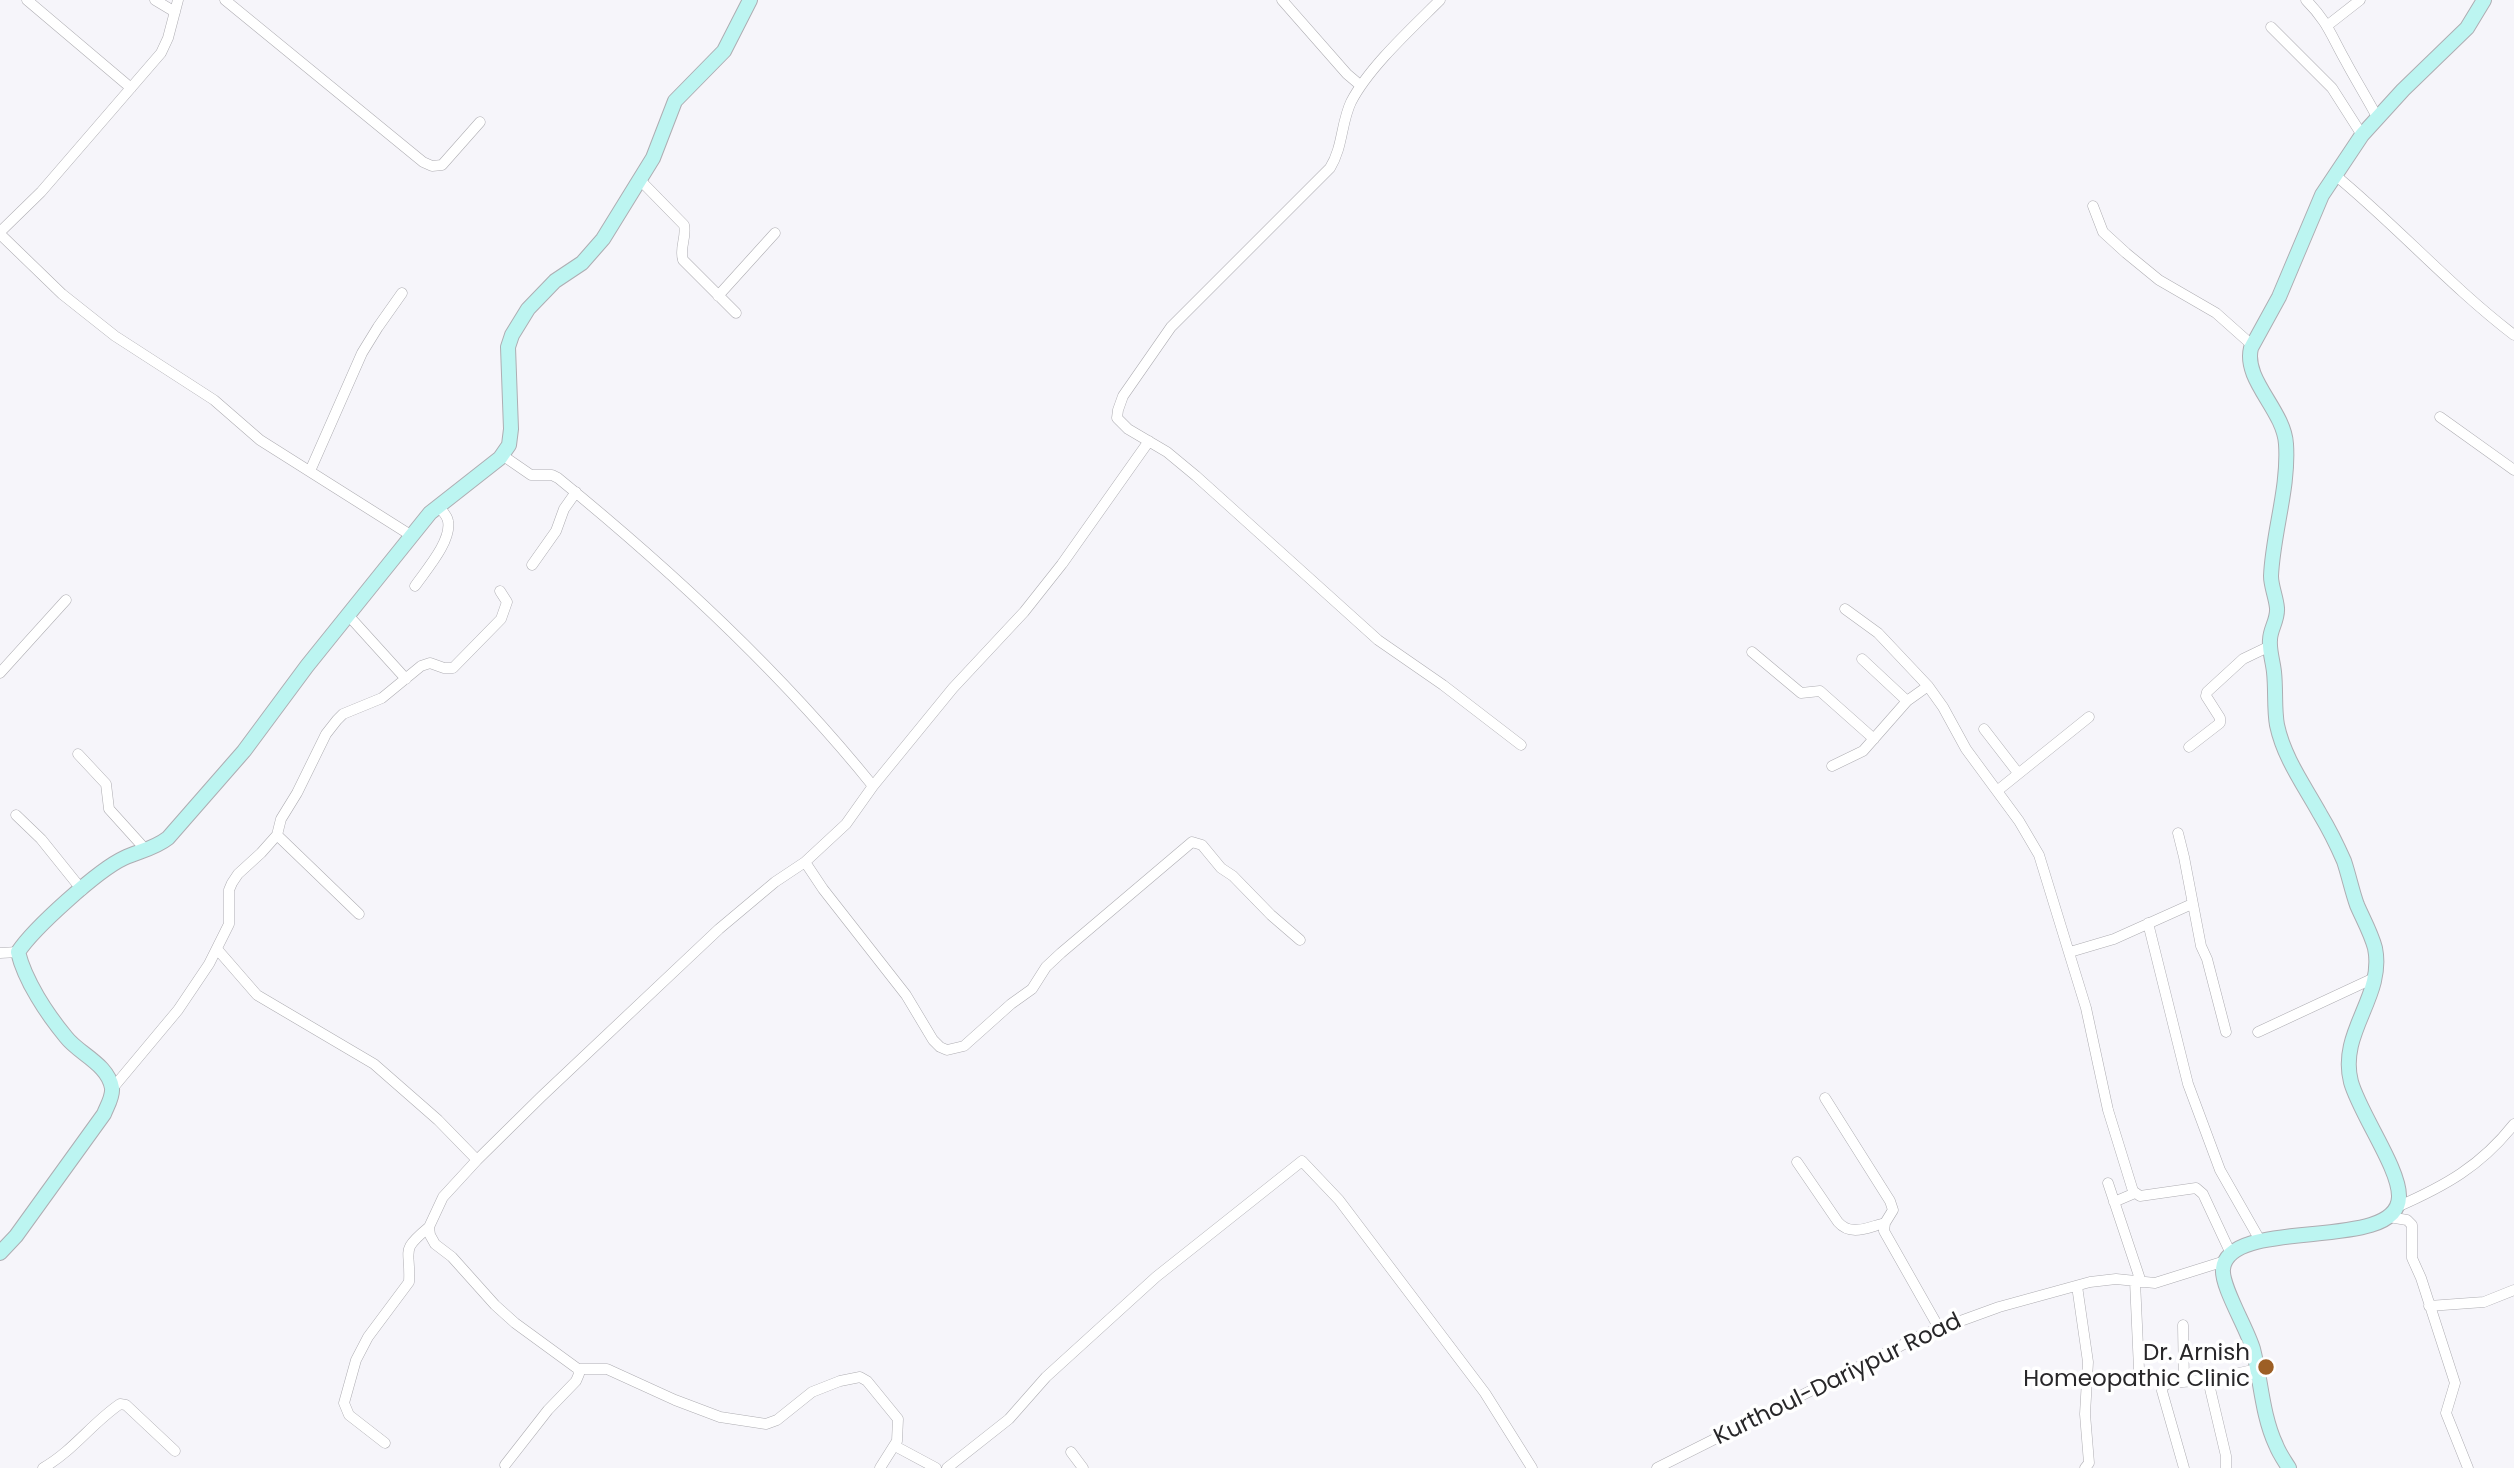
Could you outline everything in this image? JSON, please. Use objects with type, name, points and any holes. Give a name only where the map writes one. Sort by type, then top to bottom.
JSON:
[{"type":"street","points":[[27,0],[131,88]]},
{"type":"street","points":[[155,0],[175,12]]},
{"type":"street","points":[[178,0],[169,38],[161,53],[41,192],[0,233],[62,294],[115,336],[214,400],[260,440],[412,536]]},
{"type":"street","points":[[225,0],[423,162],[432,166],[442,165],[480,122]]},
{"type":"street","points":[[0,1253],[16,1236],[104,1114],[112,1089],[102,1069],[66,1038],[23,972],[18,952],[29,936],[107,868],[124,858],[157,847],[168,838],[236,760],[430,513],[502,455],[509,445],[511,429],[508,347],[512,335],[528,309],[555,281],[582,263],[603,239],[653,158],[675,101],[724,51],[750,0]]},
{"type":"street","points":[[1282,0],[1347,74],[1360,85]]},
{"type":"street","points":[[1440,0],[1360,85],[1346,115],[1337,156],[1330,168],[1171,327],[1123,396],[1117,418],[1128,429],[1196,476],[1235,509],[1378,640],[1443,685],[1521,746]]},
{"type":"street","points":[[2306,0],[2328,25],[2377,117]]},
{"type":"street","points":[[2328,25],[2360,0]]},
{"type":"street","points":[[2393,1212],[2399,1199],[2395,1177],[2359,1105],[2348,1065],[2352,1039],[2370,996],[2374,978],[2374,944],[2356,902],[2344,863],[2296,773],[2281,740],[2277,723],[2270,636],[2276,621],[2277,608],[2271,578],[2287,447],[2282,424],[2251,369],[2248,357],[2279,297],[2311,219],[2334,175],[2377,117],[2467,28],[2484,0]]},
{"type":"street","points":[[2271,27],[2332,88],[2362,135]]},
{"type":"street","points":[[2334,175],[2372,206],[2470,301],[2514,335]]},
{"type":"street","points":[[640,180],[680,220],[685,230],[680,252],[683,260],[736,313]]},
{"type":"street","points":[[2093,206],[2103,232],[2139,264],[2159,280],[2216,313],[2252,345]]},
{"type":"street","points":[[718,296],[775,233]]},
{"type":"street","points":[[310,471],[362,354],[402,293]]},
{"type":"street","points":[[2440,417],[2514,470]]},
{"type":"street","points":[[385,1443],[349,1415],[344,1403],[356,1360],[368,1337],[409,1282],[410,1270],[406,1254],[409,1246],[429,1227],[443,1197],[477,1160],[596,1044],[719,929],[775,882],[805,862],[846,824],[873,786],[953,688],[1031,603],[1062,564],[1149,441]]},
{"type":"street","points":[[502,455],[531,475],[552,475],[576,492],[733,631],[788,688],[873,786]]},
{"type":"street","points":[[532,565],[556,531],[564,509],[576,492]]},
{"type":"street","points":[[415,586],[439,551],[447,532],[448,520],[439,506]]},
{"type":"street","points":[[112,1089],[178,1010],[217,948],[229,924],[229,890],[232,883],[277,835],[281,820],[326,734],[343,715],[383,698],[421,666],[430,663],[453,668],[501,619],[508,602],[500,591]]},
{"type":"street","points":[[0,673],[66,600]]},
{"type":"street","points":[[1845,609],[1878,633],[1928,686],[1966,749],[2039,855],[2086,1008],[2111,1124],[2135,1193]]},
{"type":"street","points":[[348,615],[406,679]]},
{"type":"street","points":[[2189,747],[2221,723],[2207,698],[2207,692],[2243,659],[2270,646]]},
{"type":"street","points":[[1752,652],[1801,693],[1820,691],[1874,739]]},
{"type":"street","points":[[1862,659],[1907,701]]},
{"type":"street","points":[[1832,766],[1858,754],[1907,701],[1928,686]]},
{"type":"street","points":[[1997,791],[2089,717]]},
{"type":"street","points":[[1984,729],[2018,773]]},
{"type":"street","points":[[78,754],[106,784],[109,809],[146,850]]},
{"type":"street","points":[[16,815],[41,839],[82,890]]},
{"type":"street","points":[[2178,833],[2201,946],[2207,959],[2226,1032]]},
{"type":"street","points":[[277,835],[359,914]]},
{"type":"street","points":[[805,862],[906,995],[933,1040],[947,1050],[964,1046],[1032,989],[1046,967],[1061,953],[1192,842],[1202,845],[1221,868],[1233,876],[1300,940]]},
{"type":"street","points":[[2070,952],[2114,939],[2192,904]]},
{"type":"street","points":[[2148,923],[2192,1095],[2220,1170],[2262,1242]]},
{"type":"street","points":[[217,948],[257,995],[374,1064],[438,1120],[477,1160]]},
{"type":"street","points":[[0,953],[18,952]]},
{"type":"street","points":[[2258,1032],[2374,978]]},
{"type":"street","points":[[1825,1098],[1890,1201],[1893,1210],[1885,1223],[1884,1231],[1939,1328]]},
{"type":"street","points":[[2393,1212],[2438,1189],[2473,1166],[2493,1149],[2514,1124]]},
{"type":"street","points":[[947,1468],[1009,1419],[1046,1377],[1156,1277],[1302,1161],[1339,1200],[1485,1394],[1532,1468]]},
{"type":"street","points":[[1797,1162],[1845,1229],[1855,1231],[1885,1223]]},
{"type":"street","points":[[2108,1183],[2138,1282],[2139,1369]]},
{"type":"street","points":[[2114,1202],[2135,1193],[2145,1195],[2196,1188],[2203,1194],[2228,1257],[2223,1277],[2250,1341],[2274,1443],[2288,1468]]},
{"type":"street","points":[[2393,1212],[2412,1225],[2410,1252],[2455,1383],[2446,1413],[2468,1468]]},
{"type":"street","name":"Kurthoul-Dariypur Road","points":[[1657,1468],[1939,1328],[1999,1307],[2105,1279],[2155,1283],[2228,1257],[2249,1244],[2290,1235],[2346,1231],[2393,1212]]},
{"type":"street","points":[[429,1227],[435,1244],[452,1257],[495,1305],[578,1369],[607,1369],[720,1417],[766,1424],[777,1420],[812,1392],[840,1381],[860,1377],[867,1381],[894,1412],[899,1426],[895,1446],[880,1468]]},
{"type":"street","points":[[2077,1286],[2088,1362],[2085,1414],[2089,1463],[2085,1468]]},
{"type":"street","points":[[2430,1306],[2484,1302],[2514,1290]]},
{"type":"street","points":[[2183,1325],[2184,1382]]},
{"type":"street","points":[[505,1465],[548,1410],[576,1381],[578,1369]]},
{"type":"street","points":[[2184,1468],[2162,1391],[2166,1384],[2208,1380],[2257,1369]]},
{"type":"street","points":[[2208,1380],[2226,1456],[2226,1468]]},
{"type":"street","points":[[43,1468],[61,1458],[108,1412],[120,1404],[125,1405],[175,1451]]},
{"type":"street","points":[[895,1446],[936,1468]]},
{"type":"street","points":[[1071,1451],[1083,1468]]},
{"type":"place","name":"Dr. Arnish Homeopathic Clinic","points":[[2266,1367]]}]
